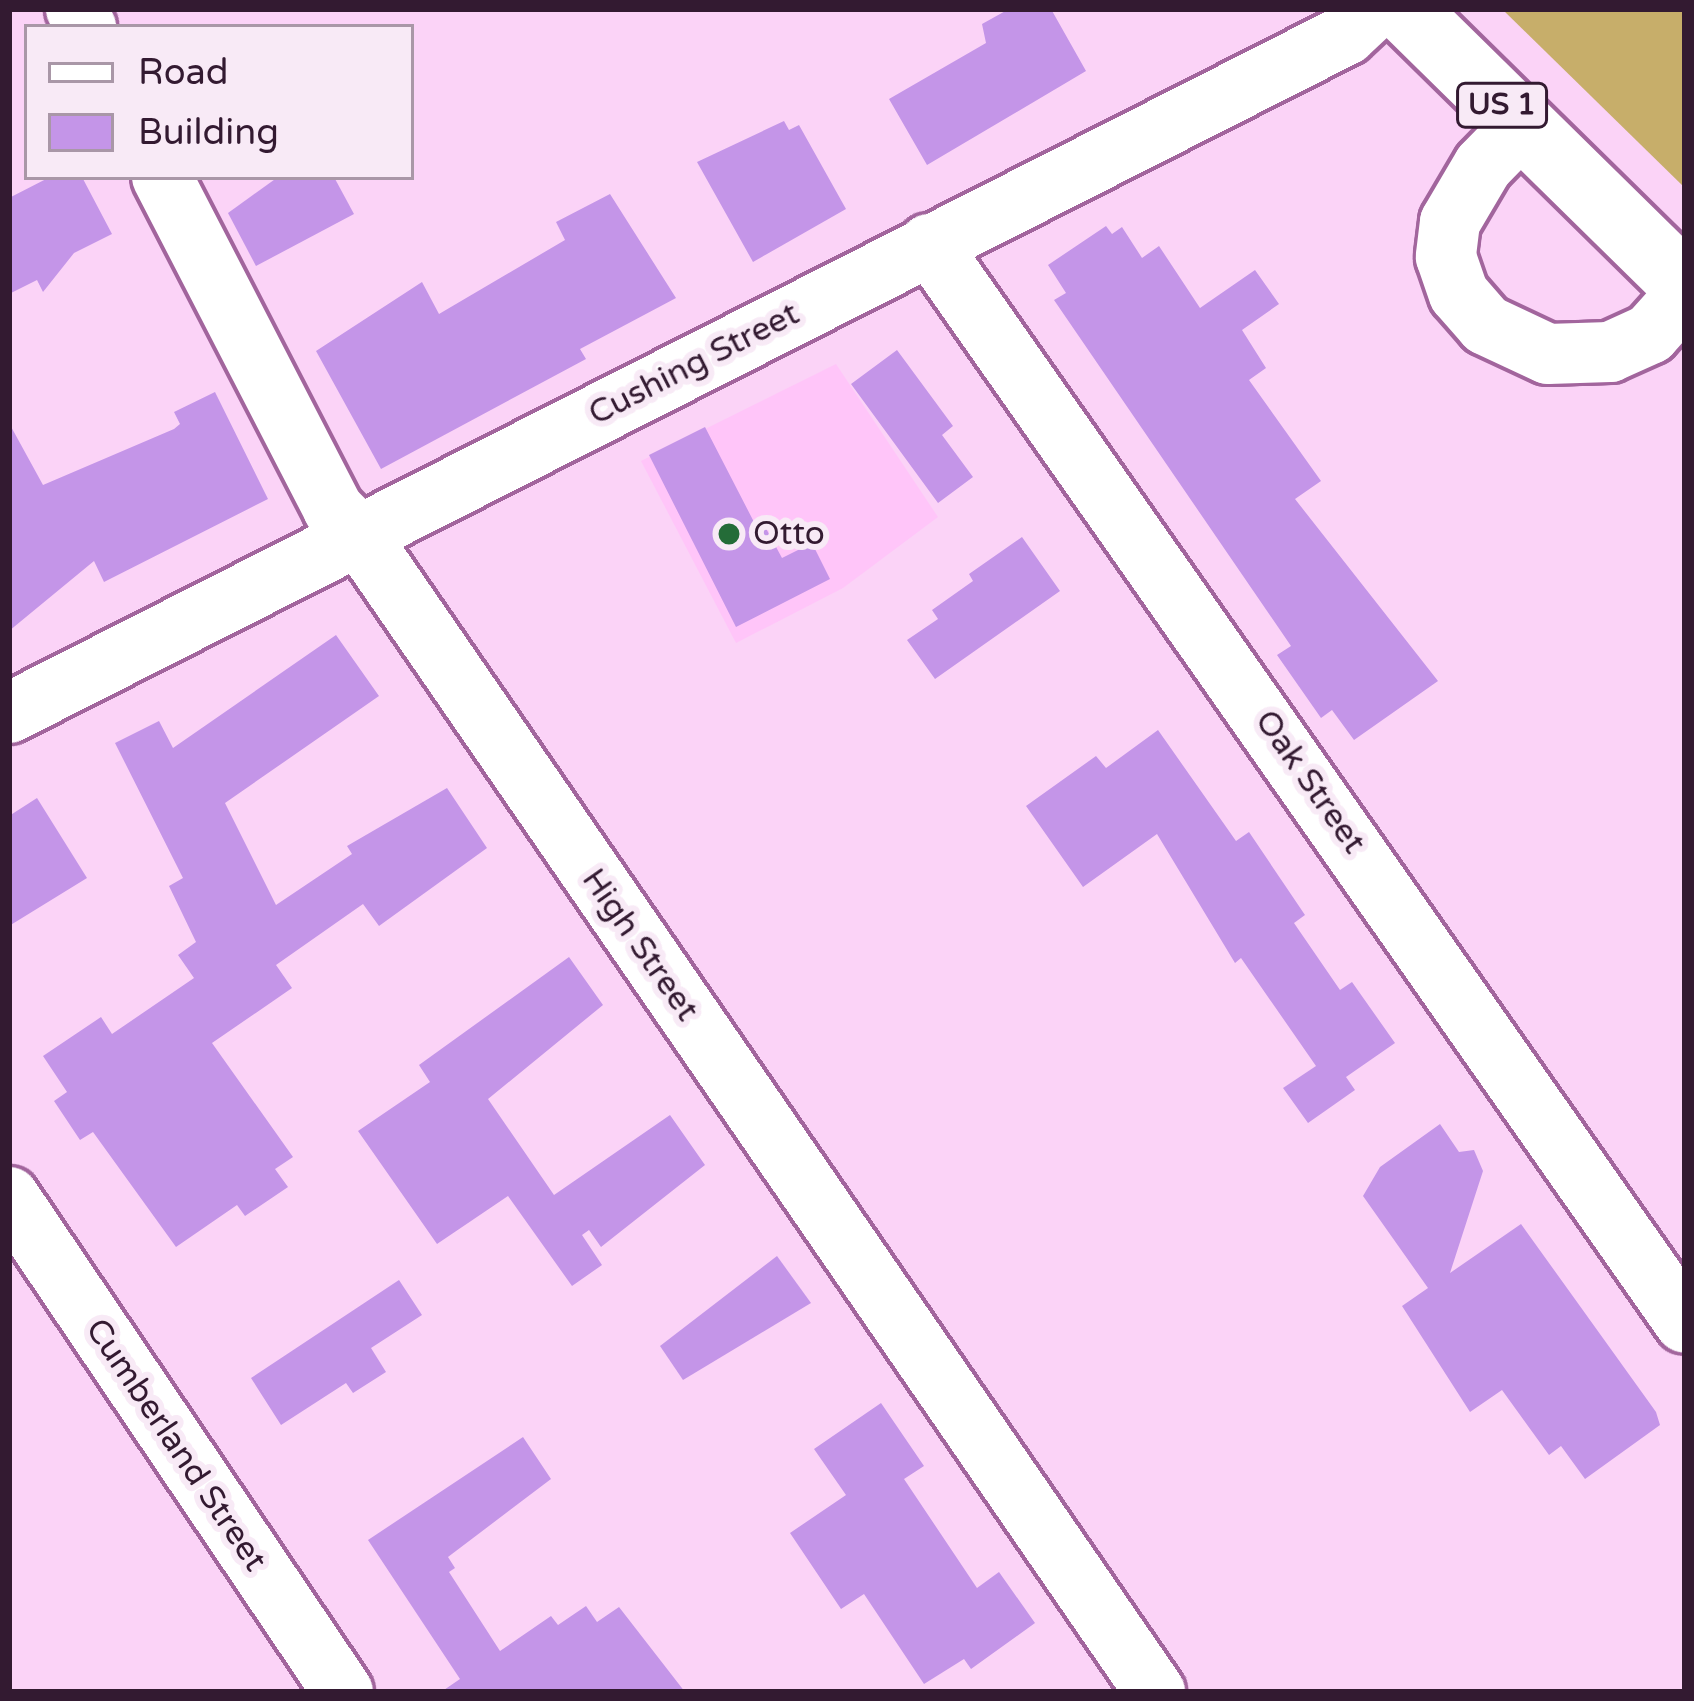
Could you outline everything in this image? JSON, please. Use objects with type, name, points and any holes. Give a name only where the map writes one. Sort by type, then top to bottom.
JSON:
[{"type":"highway","name":"US 1","points":[[1404,9],[1685,285]]},
{"type":"street","name":"Cushing Street","points":[[9,713],[1346,34],[1374,9]]},
{"type":"street","points":[[1523,125],[1483,166],[1450,221],[1446,257],[1460,294],[1486,325],[1547,354],[1610,352],[1650,334],[1685,295]]},
{"type":"street","name":"High Street","points":[[165,180],[333,509],[358,534],[1155,1692]]},
{"type":"street","name":"Oak Street","points":[[929,244],[1685,1322]]},
{"type":"street","name":"Cumberland Street","points":[[9,1197],[343,1692]]},
{"type":"shaded area","points":[[1502,9],[1685,9],[1685,188]]},
{"type":"shaded area","points":[[836,364],[938,517],[843,588],[736,643],[641,461]]},
{"type":"building","points":[[1009,9],[1051,9],[1086,71],[927,165],[889,99],[986,43],[982,24]]},
{"type":"building","points":[[784,121],[789,130],[799,125],[846,209],[753,262],[697,162]]},
{"type":"building","points":[[44,180],[84,180],[112,234],[74,253],[43,292],[37,280],[9,294],[9,198]]},
{"type":"building","points":[[274,180],[336,180],[354,214],[256,266],[228,213]]},
{"type":"building","points":[[610,194],[676,298],[580,349],[586,359],[381,469],[316,351],[422,282],[439,314],[565,240],[556,222]]},
{"type":"building","points":[[1106,226],[1112,234],[1122,227],[1142,258],[1159,246],[1200,308],[1255,270],[1279,304],[1242,330],[1266,368],[1249,380],[1321,481],[1295,499],[1438,681],[1354,740],[1332,710],[1321,718],[1277,655],[1291,646],[1054,300],[1066,293],[1048,265]]},
{"type":"building","points":[[897,350],[953,426],[942,435],[973,477],[938,503],[851,384]]},
{"type":"building","points":[[215,392],[268,499],[104,582],[94,561],[9,631],[9,423],[43,485],[174,429],[180,424],[174,412]]},
{"type":"building","name":"Otto","points":[[705,427],[755,524],[762,521],[782,558],[812,543],[830,579],[736,627],[649,455]]},
{"type":"building","points":[[1022,537],[1060,591],[935,679],[907,640],[938,619],[932,610],[973,581],[969,574]]},
{"type":"building","points":[[336,635],[379,696],[225,803],[276,905],[352,854],[347,846],[447,788],[487,848],[379,926],[363,904],[276,965],[292,988],[212,1043],[293,1157],[275,1169],[288,1187],[245,1216],[237,1205],[176,1247],[93,1132],[80,1140],[54,1101],[67,1092],[43,1056],[101,1017],[112,1034],[194,978],[178,955],[196,942],[169,886],[183,878],[115,743],[159,721],[173,748]]},
{"type":"building","points":[[1158,730],[1236,841],[1249,832],[1305,915],[1294,923],[1340,990],[1352,982],[1395,1043],[1346,1077],[1355,1090],[1308,1123],[1283,1088],[1316,1066],[1241,958],[1235,963],[1157,834],[1083,887],[1026,806],[1096,756],[1106,768]]},
{"type":"building","points":[[37,798],[87,878],[9,926],[9,816]]},
{"type":"building","points":[[569,957],[603,1005],[488,1099],[554,1195],[670,1115],[705,1165],[601,1247],[589,1230],[582,1235],[602,1265],[572,1286],[508,1196],[437,1244],[358,1131],[430,1082],[419,1065]]},
{"type":"building","points":[[1440,1124],[1459,1152],[1474,1150],[1483,1171],[1450,1273],[1521,1224],[1656,1412],[1660,1425],[1585,1479],[1561,1446],[1549,1455],[1502,1390],[1470,1412],[1402,1306],[1428,1288],[1363,1196],[1380,1167]]},
{"type":"building","points":[[777,1256],[811,1303],[683,1380],[660,1346]]},
{"type":"building","points":[[399,1280],[422,1315],[371,1348],[386,1372],[353,1393],[346,1383],[281,1425],[251,1378]]},
{"type":"building","points":[[881,1403],[924,1466],[904,1479],[977,1588],[999,1572],[1035,1623],[971,1669],[964,1659],[924,1684],[864,1594],[841,1609],[790,1533],[846,1495],[814,1449]]},
{"type":"building","points":[[523,1437],[551,1479],[448,1557],[455,1568],[449,1572],[500,1651],[551,1616],[558,1625],[586,1606],[597,1622],[619,1607],[685,1692],[441,1692],[460,1679],[368,1540]]},
{"type":"place","name":"Otto","points":[[729,534]]}]
